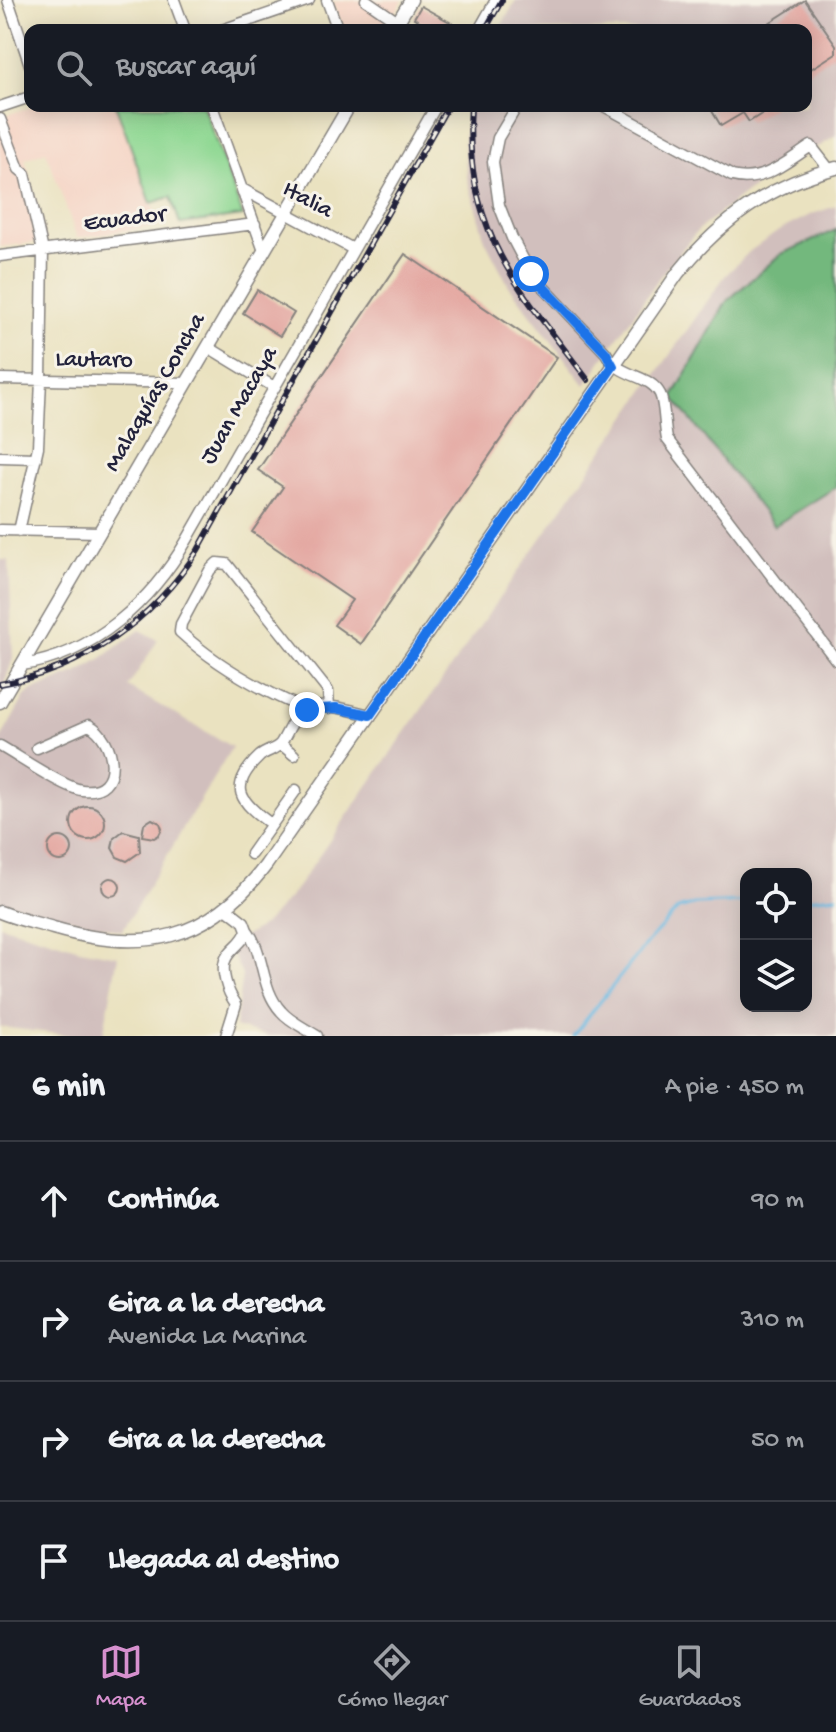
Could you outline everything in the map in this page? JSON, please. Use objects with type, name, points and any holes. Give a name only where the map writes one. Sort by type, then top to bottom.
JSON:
[{"type":"main road","points":[[397,24],[411,0]]},
{"type":"main road","name":"Malaquías Concha","points":[[0,702],[345,112]]},
{"type":"main road","points":[[1,913],[87,938],[126,942],[149,940],[182,931],[226,908],[266,865],[678,273],[722,225],[773,190],[832,168]]},
{"type":"street","points":[[8,0],[24,47]]},
{"type":"street","points":[[174,0],[183,24]]},
{"type":"street","points":[[239,24],[309,0]]},
{"type":"street","points":[[327,0],[336,24]]},
{"type":"street","points":[[366,0],[394,24]]},
{"type":"street","points":[[482,24],[496,0]]},
{"type":"street","points":[[0,107],[24,99]]},
{"type":"street","name":"Italia","points":[[214,112],[264,251]]},
{"type":"street","name":"Juan Macaya","points":[[22,665],[60,654],[95,636],[127,615],[152,592],[182,549],[433,112]]},
{"type":"street","points":[[513,112],[498,138],[493,162],[499,205],[531,274],[606,353],[613,366],[650,383],[660,395],[667,439],[836,660]]},
{"type":"street","points":[[615,112],[732,176],[744,179],[768,174],[811,146],[832,168]]},
{"type":"street","points":[[0,119],[3,135],[19,169],[25,174],[43,251],[36,458],[19,531]]},
{"type":"street","name":"Italia","points":[[242,189],[353,249]]},
{"type":"street","name":"Ecuador","points":[[0,256],[255,224]]},
{"type":"street","points":[[208,347],[274,387]]},
{"type":"street","name":"Lautaro","points":[[0,379],[187,383]]},
{"type":"street","points":[[0,457],[36,458]]},
{"type":"street","points":[[0,530],[100,532]]},
{"type":"street","points":[[329,708],[328,691],[297,650],[227,564],[217,563],[210,570],[180,632],[227,667],[281,699],[307,710],[329,708],[370,715]]},
{"type":"street","points":[[271,824],[243,801],[239,792],[241,782],[262,754],[281,744],[290,723],[307,710]]},
{"type":"street","points":[[0,746],[82,790],[101,786],[112,772],[111,754],[92,726],[84,725],[37,748]]},
{"type":"street","points":[[281,744],[294,755]]},
{"type":"street","points":[[251,854],[296,790]]},
{"type":"street","points":[[226,908],[244,922],[256,941],[267,987],[274,1002],[282,1013],[317,1036]]},
{"type":"street","points":[[226,1036],[236,1004],[229,994],[223,964],[226,956],[245,939],[247,930]]},
{"type":"shaded area","points":[[403,0],[389,24],[342,24],[333,1]]},
{"type":"shaded area","points":[[516,0],[836,0],[836,136],[745,193],[698,230],[661,275],[585,385],[509,286],[485,240],[467,177],[464,145],[467,112],[812,112],[812,24],[502,24]]},
{"type":"shaded area","points":[[24,109],[24,112],[118,112],[160,225],[77,238],[46,151],[25,159],[46,241],[0,247],[0,117]]},
{"type":"shaded area","points":[[836,206],[836,1036],[266,1036],[235,1027],[242,975],[229,947],[266,923],[293,893],[725,276],[750,251],[780,230]]},
{"type":"shaded area","points":[[0,560],[9,560],[13,658],[0,697]]},
{"type":"shaded area","points":[[140,630],[158,640],[128,687],[232,747],[122,931],[0,902],[0,740],[31,691],[79,672]]},
{"type":"shaded area","points":[[0,925],[80,949],[118,956],[103,1036],[0,1027]]},
{"type":"green space","points":[[118,112],[205,112],[243,216],[180,224],[171,197],[151,203]]},
{"type":"green space","points":[[836,230],[836,487],[774,526],[673,397],[727,301],[781,254]]},
{"type":"building","points":[[805,0],[836,45],[836,53],[812,68],[812,24],[767,24]]},
{"type":"building","points":[[421,6],[453,24],[424,24],[414,18]]},
{"type":"building","points":[[713,112],[765,112],[749,122],[743,113],[721,126]]},
{"type":"building","points":[[405,254],[557,357],[361,644],[334,625],[352,600],[252,532],[283,487],[258,470]]},
{"type":"building","points":[[257,290],[294,313],[280,336],[243,313]]},
{"type":"building","points":[[88,806],[100,811],[105,823],[100,835],[88,840],[76,835],[71,823],[76,811]]},
{"type":"building","points":[[152,819],[160,823],[162,829],[159,835],[154,838],[142,836],[144,824]]},
{"type":"building","points":[[123,831],[139,835],[140,852],[127,861],[117,857],[112,848],[114,838]]},
{"type":"building","points":[[60,837],[71,844],[72,849],[65,860],[60,861],[49,854],[48,849],[55,838]]},
{"type":"building","points":[[107,878],[115,878],[120,887],[118,894],[107,896],[102,891],[102,883]]},
{"type":"waterway","points":[[812,898],[836,896]]},
{"type":"waterway","points":[[573,1036],[678,909],[696,904],[740,902]]},
{"type":"railway","points":[[488,24],[502,0]]},
{"type":"railway","points":[[0,684],[31,677],[88,654],[138,619],[180,575],[198,550],[445,112]]},
{"type":"railway","points":[[471,112],[471,150],[476,188],[486,223],[518,286],[588,380]]},
{"type":"route","points":[[307,710],[336,708],[370,715],[613,366],[606,353],[531,274]]}]
